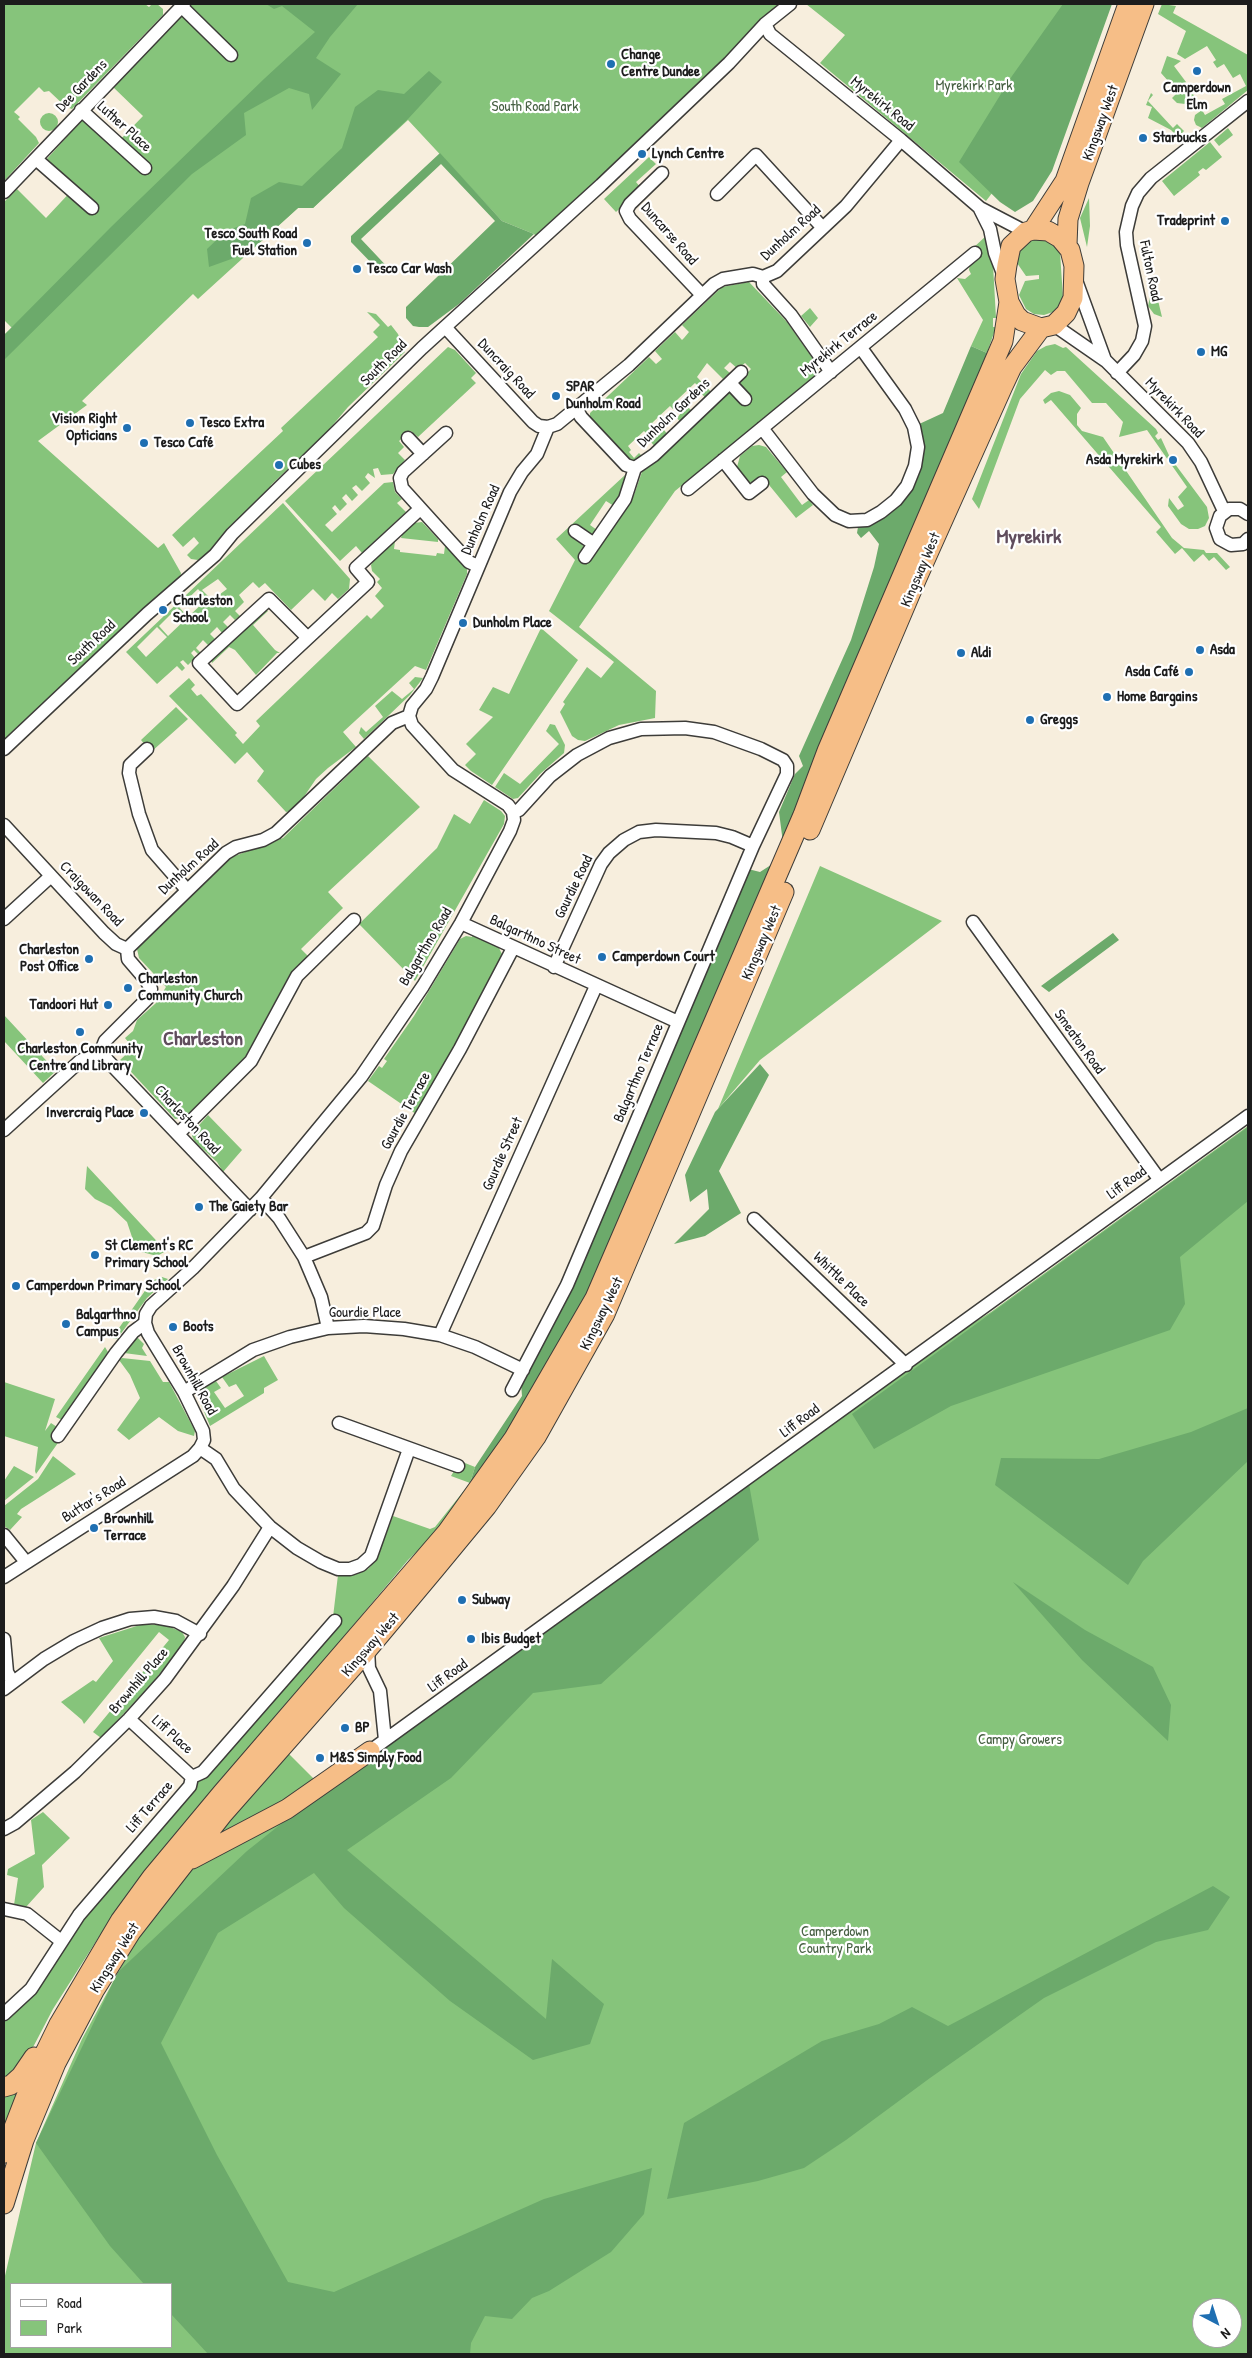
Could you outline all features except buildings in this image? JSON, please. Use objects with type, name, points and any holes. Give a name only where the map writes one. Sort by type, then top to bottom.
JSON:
[{"type":"highway","name":"Kingsway West","points":[[1047,327],[1022,321],[1016,315],[1009,302],[1005,279],[1011,246],[1029,231],[1065,181],[1128,4]]},
{"type":"highway","name":"Kingsway West","points":[[4,2204],[24,2140],[56,2063],[94,1991],[131,1932],[228,1808],[368,1649],[487,1506],[531,1445],[605,1314],[955,490],[1012,367],[1047,327],[1070,307],[1075,278],[1073,257],[1067,245],[1068,219],[1079,183],[1144,4]]},
{"type":"highway","points":[[1029,231],[1051,232],[1067,245]]},
{"type":"highway","name":"Kingsway West","points":[[4,2153],[34,2073],[59,2024],[120,1921],[152,1877],[222,1793],[447,1532],[514,1438],[594,1298],[803,814],[827,751],[1003,341],[1009,302]]},
{"type":"highway","points":[[183,1864],[287,1809],[370,1751]]},
{"type":"highway","points":[[4,2087],[11,2085],[21,2076],[59,2024]]},
{"type":"street","name":"South Road","points":[[4,749],[147,614],[215,555],[232,534],[445,328],[708,84],[765,24],[790,4]]},
{"type":"street","points":[[178,6],[231,55]]},
{"type":"street","name":"Dee Gardens","points":[[4,192],[178,6]]},
{"type":"street","name":"Myrekirk Road","points":[[765,24],[770,34],[901,140],[980,208],[1029,231]]},
{"type":"street","name":"Fulton Road","points":[[1117,373],[1134,355],[1142,341],[1145,326],[1127,245],[1126,232],[1132,206],[1138,193],[1151,178],[1248,101]]},
{"type":"street","name":"Luther Place","points":[[81,110],[145,168]]},
{"type":"street","name":"Dunholm Road","points":[[128,949],[226,853],[236,847],[263,840],[276,833],[392,723],[409,716],[412,706],[426,689],[432,677],[510,492],[522,472],[538,454],[548,427],[557,424],[630,365],[702,295],[723,280],[753,274],[763,277],[776,270],[846,206],[901,140]]},
{"type":"street","points":[[717,194],[756,155],[822,227]]},
{"type":"street","points":[[36,159],[92,208]]},
{"type":"street","name":"Duncarse Road","points":[[662,173],[630,204],[626,211],[630,219],[702,295]]},
{"type":"street","name":"Myrekirk Road","points":[[980,208],[990,229],[995,253],[1005,279]]},
{"type":"street","name":"Myrekirk Terrace","points":[[688,489],[976,254]]},
{"type":"street","points":[[763,277],[763,284],[790,315],[831,372]]},
{"type":"street","points":[[1075,278],[1106,361]]},
{"type":"street","points":[[1047,327],[1106,361]]},
{"type":"street","name":"Duncraig Road","points":[[445,328],[533,422],[539,426],[548,427]]},
{"type":"street","points":[[762,428],[813,494],[835,515],[849,521],[867,520],[896,500],[906,486],[915,466],[918,447],[914,427],[905,409],[861,348]]},
{"type":"street","name":"Myrekirk Road","points":[[1106,361],[1188,443],[1201,462],[1224,511]]},
{"type":"street","name":"Dunholm Gardens","points":[[576,408],[581,418],[626,465],[635,468],[654,455],[741,372]]},
{"type":"street","name":"Dunholm Gardens","points":[[730,383],[745,399]]},
{"type":"street","points":[[446,433],[403,472],[400,478],[402,488],[469,562],[478,566]]},
{"type":"street","points":[[408,438],[423,454]]},
{"type":"street","points":[[723,460],[749,493],[762,483]]},
{"type":"street","points":[[585,557],[625,499],[635,468]]},
{"type":"street","points":[[1248,514],[1234,508],[1224,511],[1216,528],[1220,539],[1231,545],[1237,545],[1248,540]]},
{"type":"street","points":[[308,638],[270,599],[199,663],[237,704],[308,638],[368,582],[356,568],[420,509]]},
{"type":"street","points":[[575,531],[594,544]]},
{"type":"street","points":[[409,716],[412,725],[453,770],[508,805],[513,812]]},
{"type":"street","name":"Balgarthno Terrace","points":[[512,1390],[567,1285],[678,1022],[787,774],[787,766],[782,760],[761,750],[714,732],[685,728],[641,729],[608,738],[577,755],[550,776],[518,810],[513,812]]},
{"type":"street","points":[[147,749],[130,765],[129,773],[139,814],[157,858],[187,890]]},
{"type":"street","name":"Balgarthno Road","points":[[145,1323],[146,1314],[151,1306],[250,1210],[361,1077],[423,986],[460,923],[510,830],[514,820],[513,812]]},
{"type":"street","name":"Craigowan Road","points":[[4,825],[104,933],[116,944],[128,949]]},
{"type":"street","name":"Gourdie Road","points":[[554,967],[601,864],[609,853],[624,840],[639,832],[656,830],[716,833],[754,846]]},
{"type":"street","points":[[4,920],[51,876]]},
{"type":"street","points":[[178,1134],[251,1061],[296,976],[354,920]]},
{"type":"street","name":"Smeaton Road","points":[[973,922],[1159,1179]]},
{"type":"street","name":"Balgarthno Street","points":[[460,923],[678,1022]]},
{"type":"street","name":"Gourdie Terrace","points":[[304,1257],[366,1233],[373,1226],[386,1185],[401,1150],[460,1049],[513,948]]},
{"type":"street","points":[[4,1130],[80,1061],[101,1051],[105,1041],[148,998],[150,989],[146,980],[128,960],[128,949]]},
{"type":"street","name":"Gourdie Street","points":[[440,1335],[596,986]]},
{"type":"street","name":"Charleston Road","points":[[101,1051],[250,1210]]},
{"type":"street","name":"Liff Road","points":[[370,1751],[1248,1116]]},
{"type":"street","points":[[261,1198],[279,1218],[304,1257],[321,1297],[328,1328]]},
{"type":"street","name":"Whittle Place","points":[[754,1219],[906,1365]]},
{"type":"street","points":[[58,1436],[116,1353],[133,1332],[145,1323]]},
{"type":"street","name":"Brownhill Road","points":[[145,1323],[148,1334],[184,1392],[203,1431],[204,1440],[200,1448]]},
{"type":"street","name":"Gourdie Place","points":[[184,1392],[253,1350],[290,1337],[328,1328],[364,1326],[440,1335],[475,1347],[523,1370]]},
{"type":"street","points":[[339,1423],[458,1466]]},
{"type":"street","points":[[200,1448],[216,1460],[234,1489],[270,1527],[297,1548],[321,1562],[338,1569],[350,1569],[361,1565],[371,1556],[409,1449]]},
{"type":"street","name":"Buttar's Road","points":[[4,1576],[193,1456],[200,1448]]},
{"type":"street","name":"Brownhill Place","points":[[4,1829],[16,1823],[75,1772],[129,1719],[165,1679],[200,1634],[270,1527]]},
{"type":"street","points":[[4,1535],[26,1562]]},
{"type":"street","points":[[8,1685],[44,1659],[74,1641],[102,1628],[130,1619],[154,1617],[176,1621],[200,1634]]},
{"type":"street","name":"Liff Terrace","points":[[4,2014],[31,1990],[79,1915],[190,1786],[192,1777],[203,1772],[327,1623]]},
{"type":"street","points":[[4,1639],[8,1685]]},
{"type":"street","points":[[368,1649],[369,1668],[380,1692],[385,1740]]},
{"type":"street","name":"Liff Place","points":[[129,1719],[192,1777]]},
{"type":"street","points":[[4,1909],[27,1914],[61,1941]]},
{"type":"green space","points":[[4,4],[145,4],[149,7],[152,4],[157,4],[163,9],[163,15],[72,109],[66,107],[49,91],[44,92],[39,87],[14,112],[20,117],[18,119],[36,137],[39,143],[4,181]]},
{"type":"green space","name":"South Road Park","points":[[192,4],[789,4],[540,240],[534,234],[502,221],[408,120],[313,208],[298,208],[198,299],[193,294],[82,401],[87,405],[38,441],[158,548],[164,543],[181,573],[180,580],[4,742],[4,335],[12,328],[4,320],[4,202],[17,189],[46,218],[75,187],[45,161],[83,119],[115,145],[143,116],[113,87]]},
{"type":"green space","points":[[266,4],[358,4],[330,37],[316,58],[341,74],[312,110],[309,94],[289,88],[244,113],[246,135],[192,174],[4,360],[4,335],[112,226],[315,32],[282,6],[274,9]]},
{"type":"green space","name":"Myrekirk Park","points":[[806,4],[1083,4],[999,184],[986,201],[820,63],[845,35]]},
{"type":"green space","points":[[1063,4],[1112,4],[1052,171],[1033,201],[1015,212],[1000,202],[959,162],[1012,76]]},
{"type":"green space","points":[[1162,4],[1176,6],[1173,13],[1248,55],[1248,90],[1202,128],[1196,125],[1195,115],[1202,110],[1205,115],[1225,104],[1222,99],[1246,86],[1240,74],[1233,78],[1224,64],[1217,68],[1213,62],[1216,60],[1207,46],[1185,59],[1177,54],[1186,31],[1158,14]]},
{"type":"green space","points":[[1167,56],[1181,61],[1174,66],[1195,98],[1185,104],[1177,103],[1172,98],[1178,92],[1161,73]]},
{"type":"green space","points":[[429,71],[442,82],[408,119],[313,208],[298,208],[248,253],[209,267],[207,249],[226,231],[245,224],[251,198],[279,182],[302,186],[342,148],[355,107],[378,90],[404,94]]},
{"type":"green space","points":[[1151,93],[1153,95],[1148,101],[1173,128],[1177,124],[1184,131],[1178,137],[1171,130],[1148,118],[1152,107],[1146,105]]},
{"type":"green space","points":[[45,113],[53,113],[58,118],[56,129],[45,131],[40,126],[40,118]]},
{"type":"green space","points":[[1228,128],[1233,135],[1219,146],[1214,140]]},
{"type":"green space","points":[[1210,142],[1222,157],[1206,170],[1203,168],[1198,172],[1200,175],[1174,196],[1162,181]]},
{"type":"green space","points":[[440,153],[502,221],[534,234],[459,304],[428,327],[419,327],[413,326],[406,318],[406,307],[495,221],[441,164],[361,239],[394,274],[382,274],[351,242],[351,236]]},
{"type":"green space","points":[[649,157],[656,164],[636,182],[641,188],[616,212],[604,199]]},
{"type":"green space","points":[[1089,198],[1090,226],[1087,247],[1080,218]]},
{"type":"green space","points":[[987,235],[992,247],[996,318],[993,318],[993,327],[996,327],[987,353],[971,346],[983,320],[957,278],[965,279],[971,274],[969,270],[972,249]]},
{"type":"green space","points":[[1044,238],[1054,244],[1060,252],[1063,298],[1060,305],[1053,312],[1044,315],[1034,314],[1026,309],[1019,295],[1025,281],[1039,279],[1039,275],[1026,276],[1017,263],[1018,251],[1024,244],[1033,239]]},
{"type":"green space","points":[[749,282],[787,322],[816,363],[818,369],[816,376],[675,491],[579,627],[656,691],[655,718],[619,725],[585,741],[578,740],[572,736],[560,712],[565,704],[563,702],[587,667],[601,678],[614,662],[549,611],[575,560],[556,539],[625,475],[621,492],[623,493],[614,506],[606,501],[590,525],[597,530],[577,538],[584,547],[581,555],[625,510],[634,495],[643,469],[729,392],[734,394],[741,388],[742,378],[751,369],[745,363],[738,369],[730,362],[724,368],[730,373],[723,379],[707,363],[697,377],[712,393],[706,399],[702,394],[706,389],[701,384],[698,386],[695,383],[677,400],[680,403],[678,405],[683,411],[688,407],[693,412],[681,423],[677,418],[681,413],[676,407],[673,409],[670,406],[652,423],[655,426],[653,429],[658,435],[664,430],[668,435],[655,447],[651,442],[656,437],[650,431],[647,434],[644,431],[628,446],[631,450],[629,452],[634,458],[639,453],[642,456],[637,460],[631,460],[590,418],[590,413],[649,357],[656,364],[662,359],[655,351],[675,332],[682,340],[689,332],[682,325],[722,287]]},
{"type":"green space","points":[[1156,292],[1162,317],[1154,314],[1148,306],[1150,297]]},
{"type":"green space","points":[[810,308],[818,318],[810,327],[801,316]]},
{"type":"green space","points":[[367,312],[376,314],[388,327],[391,325],[398,334],[405,352],[348,407],[306,457],[299,463],[295,459],[289,464],[291,466],[271,485],[269,491],[229,527],[205,556],[198,560],[191,559],[187,555],[199,543],[194,537],[183,547],[172,535],[283,431],[281,428],[378,337],[373,332],[380,325]]},
{"type":"green space","points":[[1055,344],[1063,348],[1066,347],[1156,429],[1158,433],[1155,436],[1158,440],[1161,438],[1173,464],[1175,464],[1207,507],[1209,518],[1205,526],[1198,529],[1189,529],[1181,524],[1168,506],[1169,498],[1178,510],[1184,506],[1178,497],[1187,487],[1147,430],[1119,437],[1123,422],[1106,403],[1092,403],[1065,371],[1057,371],[1051,375],[1045,370],[1020,399],[979,509],[972,499],[1021,374],[1037,351]]},
{"type":"green space","points":[[971,346],[987,353],[783,843],[779,812],[795,774],[803,766],[799,756],[851,640],[874,567],[879,544],[869,531],[861,538],[857,533],[858,527],[908,494],[917,425],[943,413]]},
{"type":"green space","points":[[448,347],[455,350],[476,373],[471,378],[476,383],[418,437],[411,431],[399,441],[404,447],[398,453],[405,460],[393,474],[381,475],[378,468],[373,469],[375,478],[368,473],[365,477],[370,483],[362,491],[356,485],[352,488],[358,495],[352,501],[346,494],[342,498],[347,504],[340,511],[335,505],[332,508],[337,514],[325,525],[332,532],[384,483],[393,482],[395,492],[402,499],[397,503],[406,512],[362,553],[356,546],[340,561],[285,501]]},
{"type":"green space","points":[[1059,391],[1070,395],[1081,408],[1077,414],[1077,425],[1082,431],[1103,437],[1172,538],[1184,548],[1204,550],[1206,553],[1217,553],[1230,567],[1226,570],[1214,557],[1209,561],[1203,554],[1194,562],[1182,548],[1175,554],[1156,532],[1161,527],[1051,400],[1045,404],[1043,400],[1051,393]]},
{"type":"green space","points":[[752,446],[766,447],[787,472],[781,477],[802,505],[809,500],[813,505],[796,518],[765,480],[745,483],[738,474],[737,467],[740,456]]},
{"type":"green space","points":[[283,503],[350,579],[349,589],[338,599],[332,593],[325,601],[313,589],[291,610],[265,583],[259,588],[253,582],[239,595],[244,602],[235,611],[240,616],[235,620],[230,615],[223,622],[228,627],[222,633],[217,627],[210,634],[215,639],[209,646],[203,640],[196,648],[201,653],[199,655],[194,650],[191,653],[195,658],[188,665],[183,660],[180,662],[185,668],[182,671],[177,666],[157,684],[126,652]],"holes":[[[218,579],[227,589],[212,600],[202,590]],[[198,589],[207,599],[188,617],[179,607]],[[177,608],[187,618],[168,636],[159,626]],[[157,627],[167,637],[146,657],[137,647]]]},
{"type":"green space","points":[[422,522],[438,539],[438,542],[401,538],[414,523]]},
{"type":"green space","points":[[395,541],[394,549],[400,550],[400,552],[436,556],[437,553],[444,554],[445,546],[467,568],[467,574],[426,670],[415,666],[343,732],[356,747],[316,779],[301,801],[291,811],[286,812],[257,781],[264,771],[247,752],[235,764],[169,696],[189,678],[195,685],[191,689],[197,696],[201,694],[237,733],[235,735],[243,744],[260,726],[256,721],[367,615],[371,619],[384,606],[375,596],[382,588],[377,582],[380,579],[372,571],[371,565]]},
{"type":"green space","points":[[264,610],[268,611],[253,625],[275,650],[280,653],[277,653],[256,675],[235,650],[229,647],[212,663],[211,660]]},
{"type":"green space","points":[[541,628],[578,660],[492,785],[465,765],[476,754],[466,744],[493,717],[479,710],[493,687],[509,694]]},
{"type":"green space","points":[[415,677],[423,678],[410,695],[364,739],[359,733],[361,727],[366,732],[383,717],[375,706],[392,691],[402,699],[414,689],[409,683]]},
{"type":"green space","points":[[176,707],[188,719],[151,752],[141,740]]},
{"type":"green space","points":[[550,724],[555,725],[565,745],[564,753],[540,774],[518,798],[513,799],[495,787],[504,773],[520,784],[559,744],[546,731]]},
{"type":"green space","points":[[368,756],[420,807],[328,892],[343,908],[301,949],[308,956],[289,976],[243,1061],[186,1117],[175,1119],[120,1060],[133,1048],[125,1038],[133,1031],[137,1020],[156,1003],[166,987],[139,958],[137,949],[232,857],[283,838]]},
{"type":"green space","points":[[484,800],[501,811],[505,816],[504,824],[415,981],[359,924],[437,848],[454,814],[470,824]]},
{"type":"green space","points":[[774,863],[587,1294],[551,1364],[474,1485],[470,1483],[475,1467],[522,1396],[521,1383],[748,869],[760,872]]},
{"type":"green space","points":[[820,866],[942,921],[760,1060],[718,1109]]},
{"type":"green space","points":[[1113,933],[1119,940],[1049,992],[1041,986]]},
{"type":"green space","points":[[473,934],[498,946],[504,958],[457,1047],[416,1114],[368,1081],[379,1066],[382,1068],[387,1061],[384,1059],[414,1016],[460,939],[466,936],[472,937]]},
{"type":"green space","points":[[4,1015],[56,1071],[43,1083],[4,1041]]},
{"type":"green space","points":[[760,1064],[769,1075],[719,1171],[741,1213],[705,1236],[674,1244],[709,1209],[707,1189],[690,1202],[685,1175],[715,1112]]},
{"type":"green space","points":[[208,1115],[242,1150],[223,1172],[217,1162],[195,1142],[192,1136],[193,1132]]},
{"type":"green space","name":"Camperdown Country Park","points":[[1248,1126],[1248,2354],[4,2354],[4,2280],[36,2143],[82,2039],[139,1934],[191,1870],[248,1837],[667,1544],[906,1365],[991,1312]]},
{"type":"green space","points":[[1248,1127],[1248,1201],[1180,1257],[1185,1304],[1170,1330],[951,1406],[874,1449],[852,1414]]},
{"type":"green space","points":[[87,1166],[166,1251],[157,1256],[142,1252],[134,1243],[127,1222],[111,1207],[95,1199],[85,1189]]},
{"type":"green space","points":[[162,1277],[168,1279],[147,1298],[117,1339],[112,1338],[149,1285],[154,1280]]},
{"type":"green space","points":[[138,1338],[144,1344],[142,1348],[147,1356],[124,1353],[134,1339]]},
{"type":"green space","points":[[105,1347],[108,1352],[62,1420],[56,1417]]},
{"type":"green space","points":[[264,1356],[278,1380],[264,1388],[264,1393],[210,1426],[198,1397],[201,1390],[216,1381],[221,1388],[214,1392],[225,1408],[244,1396],[236,1384],[229,1387],[222,1377]]},
{"type":"green space","points":[[122,1358],[150,1361],[163,1382],[169,1382],[195,1431],[194,1436],[178,1431],[159,1417],[129,1440],[117,1430],[140,1398],[130,1375],[119,1360]]},
{"type":"green space","points":[[4,1382],[55,1399],[45,1431],[51,1423],[57,1427],[60,1440],[36,1474],[38,1447],[4,1436]]},
{"type":"green space","points":[[1248,1408],[1248,1461],[1143,1561],[1128,1585],[995,1485],[1001,1458],[1099,1459],[1191,1432]]},
{"type":"green space","points":[[53,1456],[76,1474],[21,1509],[17,1514],[22,1517],[10,1530],[4,1526],[4,1506],[38,1479]]},
{"type":"green space","points":[[460,1461],[475,1467],[470,1483],[451,1476]]},
{"type":"green space","points":[[14,1466],[34,1477],[4,1501],[4,1481]]},
{"type":"green space","points":[[470,1483],[474,1485],[436,1533],[408,1560],[165,1850],[100,1935],[53,2009],[19,2074],[4,2083],[4,2020],[22,2006],[41,1984],[83,1917],[333,1617],[338,1575],[354,1575],[368,1569],[376,1560],[393,1516],[430,1529],[435,1527]]},
{"type":"green space","points":[[749,1484],[759,1540],[601,1684],[533,1693],[451,1778],[347,1850],[546,2019],[552,1959],[604,2004],[590,2044],[533,2060],[450,2001],[344,1908],[314,1873],[218,1933],[161,2043],[217,2155],[288,2282],[334,2292],[544,2199],[652,2168],[644,2214],[611,2252],[549,2291],[532,2298],[512,2319],[485,2316],[471,2343],[470,2354],[208,2354],[172,2315],[172,2283],[143,2283],[110,2246],[36,2143],[118,1972],[247,1851],[301,1808]]},
{"type":"green space","points":[[1013,1582],[1085,1630],[1153,1667],[1171,1705],[1168,1741],[1082,1660]]},
{"type":"green space","points":[[143,1624],[165,1625],[182,1632],[185,1637],[184,1643],[154,1681],[101,1738],[93,1732],[169,1640],[159,1632],[84,1724],[82,1720],[61,1702],[93,1680],[96,1682],[113,1661],[99,1638]]},
{"type":"green space","points":[[287,1752],[314,1779],[275,1810],[207,1843]]},
{"type":"green space","points":[[43,1812],[70,1838],[42,1865],[44,1887],[26,1907],[14,1905],[18,1878],[7,1875],[8,1869],[35,1854],[31,1820]]},
{"type":"green space","points":[[1213,1886],[1230,1897],[1208,1930],[1156,1942],[1044,1998],[804,2168],[758,2181],[667,2199],[684,2123],[822,2041],[879,2024],[912,2007],[948,2026]]},
{"type":"green space","points":[[24,2077],[4,2134],[4,2091]]},
{"type":"place","name":"Change Centre Dundee","points":[[611,64]]},
{"type":"place","name":"Camperdown Elm","points":[[1197,71]]},
{"type":"place","name":"Starbucks","points":[[1143,138]]},
{"type":"place","name":"Lynch Centre","points":[[642,154]]},
{"type":"place","name":"Tradeprint","points":[[1225,221]]},
{"type":"place","name":"Tesco South Road Fuel Station","points":[[307,243]]},
{"type":"place","name":"Tesco Car Wash","points":[[357,269]]},
{"type":"place","name":"MG","points":[[1201,352]]},
{"type":"place","name":"SPAR Dunholm Road","points":[[556,396]]},
{"type":"place","name":"Tesco Extra","points":[[190,423]]},
{"type":"place","name":"Vision Right Opticians","points":[[127,428]]},
{"type":"place","name":"Tesco Café","points":[[144,443]]},
{"type":"place","name":"Asda Myrekirk","points":[[1173,460]]},
{"type":"place","name":"Cubes","points":[[279,465]]},
{"type":"place","name":"Charleston School","points":[[163,610]]},
{"type":"place","name":"Dunholm Place","points":[[463,623]]},
{"type":"place","name":"Asda","points":[[1200,650]]},
{"type":"place","name":"Aldi","points":[[961,653]]},
{"type":"place","name":"Asda Café","points":[[1189,672]]},
{"type":"place","name":"Home Bargains","points":[[1107,697]]},
{"type":"place","name":"Greggs","points":[[1030,720]]},
{"type":"place","name":"Camperdown Court","points":[[602,957]]},
{"type":"place","name":"Charleston Post Office","points":[[89,959]]},
{"type":"place","name":"Charleston Community Church","points":[[128,988]]},
{"type":"place","name":"Tandoori Hut","points":[[108,1005]]},
{"type":"place","name":"Charleston Community Centre and Library","points":[[80,1032]]},
{"type":"place","name":"Invercraig Place","points":[[144,1113]]},
{"type":"place","name":"The Gaiety Bar","points":[[199,1207]]},
{"type":"place","name":"St Clement's RC Primary School","points":[[95,1255]]},
{"type":"place","name":"Camperdown Primary School","points":[[16,1286]]},
{"type":"place","name":"Balgarthno Campus","points":[[66,1324]]},
{"type":"place","name":"Boots","points":[[173,1327]]},
{"type":"place","name":"Brownhill Terrace","points":[[94,1528]]},
{"type":"place","name":"Subway","points":[[462,1600]]},
{"type":"place","name":"Ibis Budget","points":[[471,1639]]},
{"type":"place","name":"BP","points":[[345,1728]]},
{"type":"place","name":"M&S Simply Food","points":[[320,1758]]},
{"type":"district","name":"Myrekirk","points":[[1029,538]]},
{"type":"district","name":"Charleston","points":[[203,1040]]},
{"type":"park label","name":"Campy Growers","points":[[1020,1740]]}]
